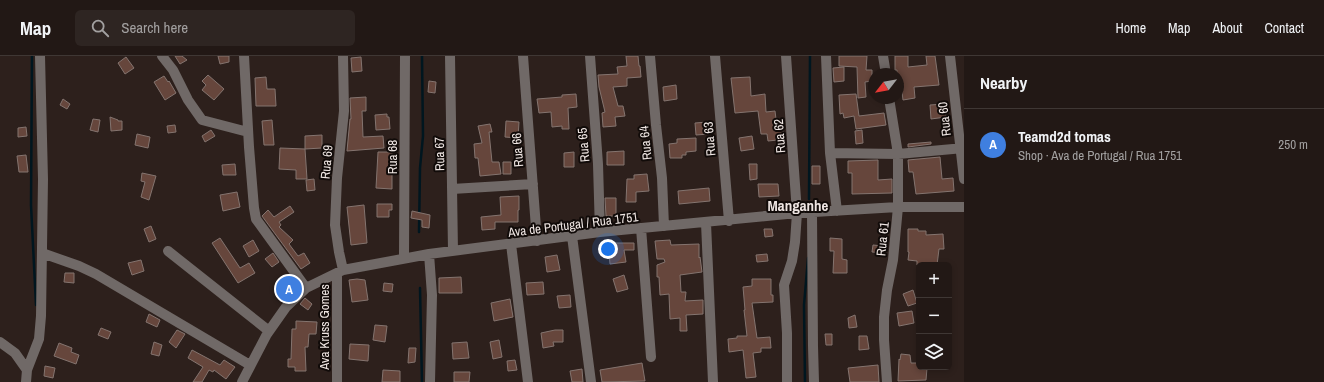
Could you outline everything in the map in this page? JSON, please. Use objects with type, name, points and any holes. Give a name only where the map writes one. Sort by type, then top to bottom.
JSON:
[{"type":"street","points":[[26,382],[27,370],[39,339],[41,316],[43,179],[40,56]]},
{"type":"street","points":[[162,56],[173,70],[188,100],[202,120],[248,132]]},
{"type":"street","points":[[244,56],[248,132],[256,219],[306,288]]},
{"type":"street","name":"Rua 69","points":[[340,271],[335,225],[337,178],[344,111],[343,56]]},
{"type":"street","name":"Rua 68","points":[[404,258],[405,56]]},
{"type":"street","name":"Rua 67","points":[[450,56],[453,251]]},
{"type":"street","name":"Rua 66","points":[[523,56],[537,241]]},
{"type":"street","name":"Rua 65","points":[[590,56],[598,164],[600,232]]},
{"type":"street","name":"Rua 64","points":[[650,56],[662,178],[664,226]]},
{"type":"street","name":"Rua 63","points":[[715,56],[728,221]]},
{"type":"street","name":"Rua 62","points":[[786,56],[797,213],[792,261],[784,285],[787,333],[787,382]]},
{"type":"street","points":[[826,56],[830,153],[837,211]]},
{"type":"street","points":[[883,56],[885,68]]},
{"type":"street","name":"Rua 60","points":[[950,56],[962,148],[964,179]]},
{"type":"street","name":"Rua 61","points":[[887,382],[884,317],[893,260],[898,207],[898,154],[890,104]]},
{"type":"street","points":[[830,153],[898,154],[962,148]]},
{"type":"street","points":[[452,189],[532,184]]},
{"type":"street","name":"Ava de Portugal / Rua 1751","points":[[242,382],[269,331],[286,307],[306,288],[340,271],[429,254],[600,232],[728,221],[797,213],[898,207],[964,207]]},
{"type":"street","points":[[812,213],[814,382]]},
{"type":"street","points":[[706,222],[713,382]]},
{"type":"street","points":[[641,228],[651,357]]},
{"type":"street","points":[[572,236],[591,382]]},
{"type":"street","points":[[511,244],[528,382]]},
{"type":"street","points":[[168,251],[269,331]]},
{"type":"street","points":[[42,253],[79,266],[96,274],[250,365]]},
{"type":"street","points":[[429,254],[432,295],[430,382]]},
{"type":"street","name":"Ava Kruss Gomes","points":[[337,382],[340,271]]},
{"type":"street","points":[[0,342],[15,353],[27,370]]},
{"type":"building","points":[[175,56],[182,56],[187,60],[180,64]]},
{"type":"building","points":[[218,56],[229,56],[229,62],[220,64]]},
{"type":"building","points":[[626,56],[638,56],[641,77],[627,78],[627,86],[613,87],[618,106],[623,106],[625,116],[615,117],[616,126],[603,127],[602,113],[605,112],[599,87],[598,75],[618,74],[617,67],[627,66]]},
{"type":"building","points":[[839,56],[867,56],[866,70],[868,70],[868,82],[865,82],[866,97],[858,98],[857,67],[839,66]]},
{"type":"building","points":[[895,56],[908,56],[908,67],[927,65],[926,56],[935,56],[939,85],[914,87],[915,98],[904,100],[904,68],[895,68]]},
{"type":"building","points":[[126,57],[134,68],[125,74],[118,63]]},
{"type":"building","points":[[361,57],[362,71],[352,72],[351,58]]},
{"type":"building","points":[[844,67],[844,81],[834,82],[833,68]]},
{"type":"building","points":[[208,75],[224,89],[214,100],[202,90],[206,85],[202,81]]},
{"type":"building","points":[[164,76],[168,82],[169,81],[176,93],[165,100],[154,82]]},
{"type":"building","points":[[266,77],[267,89],[275,89],[276,106],[256,106],[255,78]]},
{"type":"building","points":[[750,77],[751,96],[765,94],[766,112],[775,111],[777,127],[783,126],[783,133],[778,134],[778,140],[768,141],[767,134],[761,134],[758,111],[735,113],[731,78]]},
{"type":"building","points":[[429,81],[436,82],[435,93],[428,92]]},
{"type":"building","points":[[676,85],[677,99],[664,101],[663,87]]},
{"type":"building","points":[[576,94],[577,107],[568,108],[569,129],[562,129],[562,126],[552,127],[551,112],[539,113],[537,99]]},
{"type":"building","points":[[856,94],[859,116],[884,113],[886,125],[856,129],[854,116],[844,118],[843,113],[840,114],[839,95]]},
{"type":"building","points":[[366,97],[366,111],[362,111],[363,137],[383,136],[384,148],[347,151],[351,119],[350,98]]},
{"type":"building","points":[[63,99],[70,104],[67,109],[60,105]]},
{"type":"building","points":[[944,104],[946,117],[931,119],[930,105]]},
{"type":"building","points":[[387,114],[387,117],[389,117],[390,129],[376,130],[375,115]]},
{"type":"building","points":[[110,117],[118,121],[122,121],[122,130],[111,131]]},
{"type":"building","points":[[93,119],[100,120],[98,132],[90,130]]},
{"type":"building","points":[[272,120],[274,145],[264,145],[262,121]]},
{"type":"building","points":[[506,121],[519,122],[518,138],[505,137]]},
{"type":"building","points":[[708,122],[709,134],[696,135],[695,123]]},
{"type":"building","points":[[490,124],[492,132],[489,132],[492,162],[499,162],[501,174],[480,176],[478,158],[475,158],[474,144],[482,143],[478,126]]},
{"type":"building","points":[[175,125],[176,132],[168,133],[167,126]]},
{"type":"building","points":[[26,127],[27,136],[18,137],[18,128]]},
{"type":"building","points":[[211,130],[215,136],[205,142],[202,136]]},
{"type":"building","points":[[862,130],[863,143],[856,144],[855,131]]},
{"type":"building","points":[[137,134],[150,137],[148,148],[135,145]]},
{"type":"building","points":[[322,135],[322,148],[305,149],[305,136]]},
{"type":"building","points":[[752,136],[754,149],[741,151],[739,138]]},
{"type":"building","points":[[696,138],[696,151],[686,152],[686,155],[682,155],[682,158],[670,158],[669,144],[677,143],[677,139]]},
{"type":"building","points":[[931,142],[931,144],[908,147],[908,144]]},
{"type":"building","points":[[280,148],[305,149],[307,179],[296,179],[296,170],[279,169]]},
{"type":"building","points":[[624,151],[624,165],[607,165],[607,152]]},
{"type":"building","points":[[378,152],[392,152],[392,189],[376,188]]},
{"type":"building","points":[[574,152],[574,167],[564,167],[564,153]]},
{"type":"building","points":[[26,155],[28,172],[19,172],[17,156]]},
{"type":"building","points":[[940,157],[942,179],[953,178],[954,191],[916,194],[913,172],[909,172],[908,160]]},
{"type":"building","points":[[878,160],[878,180],[892,179],[892,193],[852,194],[852,173],[848,173],[848,161]]},
{"type":"building","points":[[503,162],[511,162],[511,174],[503,174]]},
{"type":"building","points":[[235,164],[236,175],[223,175],[222,165]]},
{"type":"building","points":[[749,164],[757,164],[757,179],[750,180]]},
{"type":"building","points":[[812,166],[820,166],[820,184],[812,184]]},
{"type":"building","points":[[142,173],[156,176],[149,200],[141,197],[145,182],[141,181]]},
{"type":"building","points":[[647,174],[649,191],[636,192],[636,202],[626,202],[627,179],[634,179],[634,175]]},
{"type":"building","points":[[314,179],[315,190],[307,191],[306,180]]},
{"type":"building","points":[[758,184],[778,184],[779,196],[759,197]]},
{"type":"building","points":[[709,188],[710,201],[679,204],[678,191]]},
{"type":"building","points":[[237,192],[240,207],[223,211],[220,195]]},
{"type":"building","points":[[519,196],[518,222],[495,222],[495,229],[482,230],[481,217],[501,215],[500,197]]},
{"type":"building","points":[[605,198],[616,198],[616,216],[606,216]]},
{"type":"building","points":[[377,204],[392,204],[392,210],[389,210],[389,217],[377,217]]},
{"type":"building","points":[[364,205],[367,243],[351,245],[347,207]]},
{"type":"building","points":[[290,206],[294,212],[279,222],[281,225],[279,227],[293,240],[289,244],[298,256],[304,253],[310,263],[301,269],[262,216],[268,210],[274,217]]},
{"type":"building","points":[[412,211],[430,215],[429,228],[422,227],[422,220],[411,218]]},
{"type":"building","points":[[151,226],[156,239],[149,242],[144,229]]},
{"type":"building","points":[[764,229],[772,229],[773,236],[765,237]]},
{"type":"building","points":[[908,229],[926,231],[926,235],[943,234],[944,249],[939,249],[937,262],[917,262],[908,260]]},
{"type":"building","points":[[220,238],[240,268],[249,263],[255,273],[238,283],[212,243]]},
{"type":"building","points":[[830,238],[842,239],[842,259],[847,260],[847,273],[833,273],[834,251],[830,251]]},
{"type":"building","points":[[253,240],[259,251],[249,257],[243,246]]},
{"type":"building","points":[[670,240],[671,245],[699,244],[699,258],[700,257],[702,272],[680,275],[681,292],[686,292],[685,301],[703,300],[703,314],[686,315],[687,331],[680,331],[680,318],[670,319],[669,294],[660,295],[657,265],[665,262],[664,259],[657,259],[655,241]]},
{"type":"building","points":[[611,243],[634,243],[634,250],[624,250],[626,262],[610,264],[609,252]]},
{"type":"building","points":[[873,245],[883,246],[883,253],[872,252]]},
{"type":"building","points":[[273,253],[279,262],[272,267],[265,259]]},
{"type":"building","points":[[767,254],[768,261],[757,262],[756,255]]},
{"type":"building","points":[[557,255],[560,270],[547,272],[545,257]]},
{"type":"building","points":[[141,260],[144,271],[132,275],[128,263]]},
{"type":"building","points":[[65,273],[74,273],[74,283],[64,282]]},
{"type":"building","points":[[624,275],[628,289],[617,292],[613,279]]},
{"type":"building","points":[[461,277],[462,293],[439,293],[439,278]]},
{"type":"building","points":[[752,279],[771,279],[771,295],[773,295],[773,302],[752,303],[757,338],[770,337],[771,348],[761,348],[761,352],[753,353],[756,377],[746,378],[743,350],[729,352],[728,339],[737,338],[737,336],[747,336],[743,287],[752,286]]},
{"type":"building","points":[[349,280],[365,280],[368,300],[352,302]]},
{"type":"building","points":[[543,282],[544,294],[527,295],[526,283]]},
{"type":"building","points":[[384,283],[393,284],[392,292],[383,291]]},
{"type":"building","points":[[913,290],[916,303],[908,306],[903,294]]},
{"type":"building","points":[[570,295],[571,307],[559,308],[557,296]]},
{"type":"building","points":[[305,298],[312,304],[308,310],[300,304]]},
{"type":"building","points":[[510,299],[513,317],[494,321],[491,303]]},
{"type":"building","points":[[912,311],[914,323],[899,326],[897,313]]},
{"type":"building","points":[[149,314],[160,320],[157,327],[146,322]]},
{"type":"building","points":[[855,315],[857,327],[849,328],[848,318]]},
{"type":"building","points":[[296,321],[317,322],[316,334],[309,334],[308,347],[305,347],[306,371],[295,371],[295,367],[288,367],[288,359],[291,359],[292,329],[296,329]]},
{"type":"building","points":[[375,325],[387,326],[385,342],[373,340]]},
{"type":"building","points":[[101,328],[111,332],[108,339],[98,335]]},
{"type":"building","points":[[177,330],[185,334],[176,348],[169,342]]},
{"type":"building","points":[[563,330],[563,342],[553,342],[554,346],[543,348],[541,333]]},
{"type":"building","points":[[825,334],[832,334],[832,345],[826,345]]},
{"type":"building","points":[[859,336],[867,336],[869,349],[859,350]]},
{"type":"building","points":[[499,340],[502,357],[493,359],[490,342]]},
{"type":"building","points":[[154,342],[162,345],[159,356],[151,354]]},
{"type":"building","points":[[467,342],[469,358],[453,359],[452,343]]},
{"type":"building","points":[[59,343],[72,348],[71,352],[79,355],[76,364],[54,356]]},
{"type":"building","points":[[350,344],[369,345],[368,361],[349,359]]},
{"type":"building","points":[[409,348],[416,348],[415,362],[408,363]]},
{"type":"building","points":[[192,350],[220,365],[224,360],[235,367],[226,379],[214,370],[213,372],[209,370],[202,382],[193,382],[203,367],[188,358]]},
{"type":"building","points":[[901,354],[910,355],[911,363],[916,363],[916,370],[927,370],[926,380],[898,381],[899,359],[900,360]]},
{"type":"building","points":[[515,360],[517,370],[508,371],[507,361]]},
{"type":"building","points":[[642,363],[645,381],[602,382],[600,370]]},
{"type":"building","points":[[878,365],[879,382],[850,382],[848,368]]},
{"type":"building","points":[[45,366],[55,368],[53,378],[44,376]]},
{"type":"building","points":[[582,369],[583,382],[572,382],[570,371]]},
{"type":"building","points":[[383,370],[400,371],[400,382],[382,382]]},
{"type":"building","points":[[454,372],[470,372],[469,382],[454,382]]},
{"type":"waterway","points":[[32,56],[31,205],[36,305]]},
{"type":"waterway","points":[[419,232],[420,168],[423,136],[422,56]]},
{"type":"waterway","points":[[809,199],[810,56]]},
{"type":"waterway","points":[[805,382],[804,305],[808,258]]},
{"type":"waterway","points":[[420,288],[422,382]]},
{"type":"place","name":"Teamd2d tomas","points":[[289,289]]},
{"type":"district","name":"Manganhe","points":[[798,206]]}]
